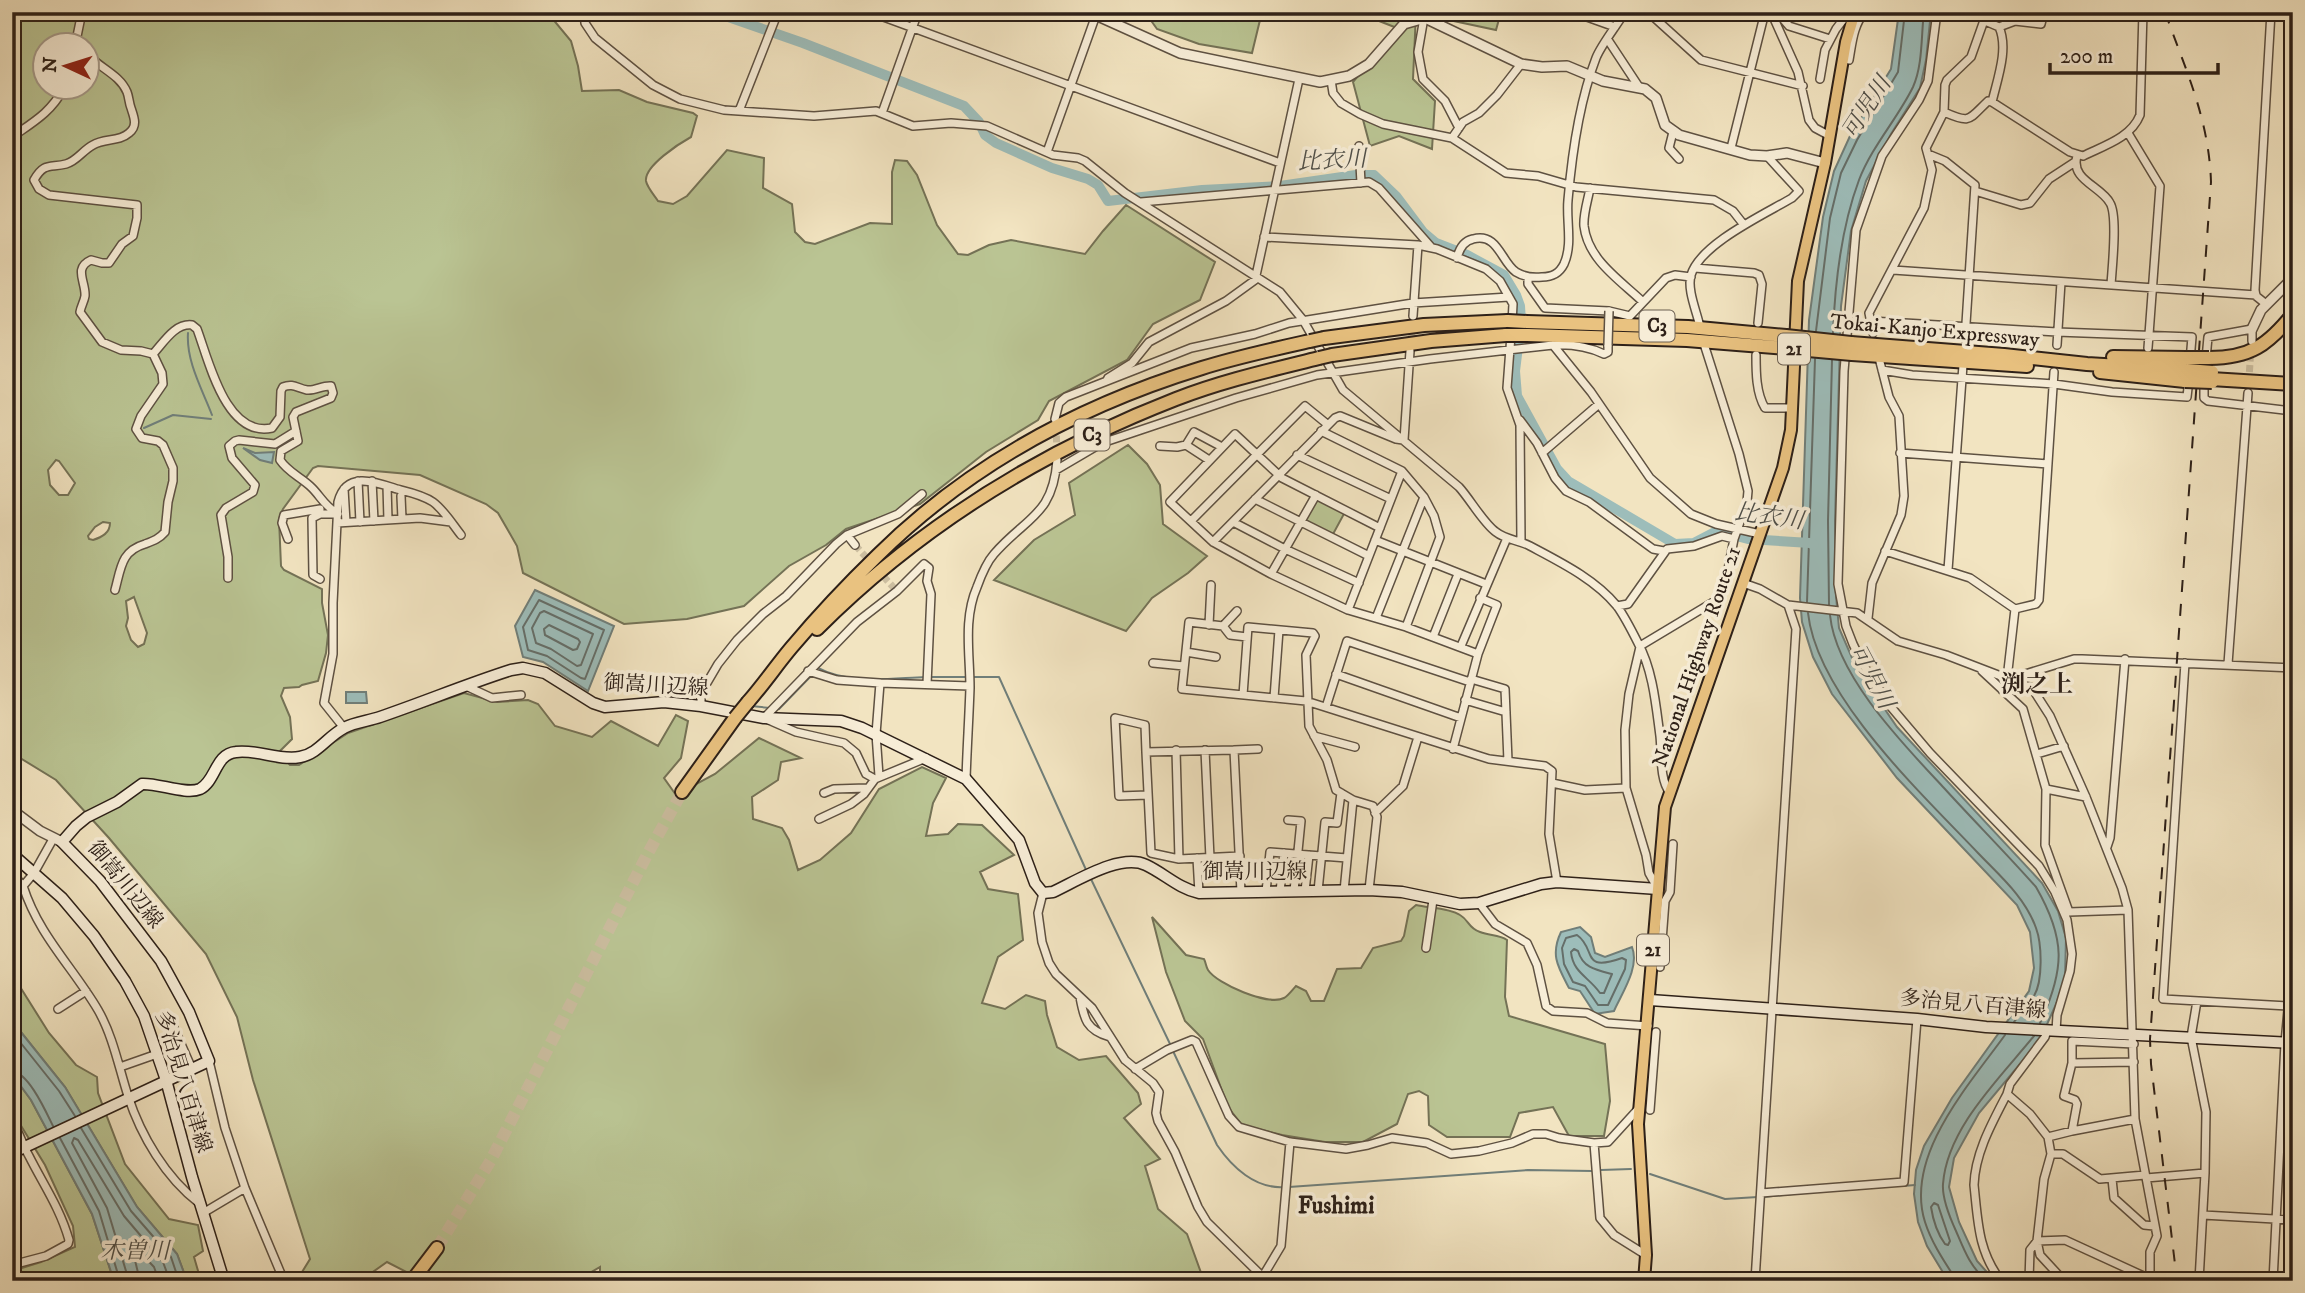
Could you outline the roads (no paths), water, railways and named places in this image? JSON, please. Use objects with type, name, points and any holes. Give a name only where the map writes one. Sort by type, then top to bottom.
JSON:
[{"type":"highway","name":"National Highway Route 21","points":[[1644,1281],[1646,1255],[1638,1140],[1645,1109],[1652,1029],[1650,1000],[1665,807],[1783,468],[1793,408],[1798,281],[1825,163],[1846,41],[1856,14]]},
{"type":"highway","points":[[2186,372],[2209,358],[2238,356],[2253,351],[2272,338],[2293,314]]},
{"type":"highway","name":"Tokai-Kanjo Expressway","points":[[682,792],[735,718],[820,615],[878,554],[924,512],[980,470],[1041,435],[1125,397],[1201,369],[1324,338],[1424,326],[1508,321],[1527,328],[1687,340],[1786,342],[2096,371],[2186,372]]},
{"type":"highway","name":"Tokai-Kanjo Expressway","points":[[765,682],[826,620],[936,527],[1028,468],[1096,433],[1177,398],[1236,379],[1325,356],[1431,341],[1506,335],[1527,328]]},
{"type":"highway","name":"Tokai-Kanjo Expressway","points":[[1852,348],[2004,355],[2186,372],[2212,378],[2293,382]]},
{"type":"highway","points":[[2212,378],[2293,393]]},
{"type":"highway","points":[[413,1280],[436,1248]]},
{"type":"main road","name":"御嵩川辺線","points":[[209,1061],[162,961],[100,881],[58,840],[142,783],[188,791],[199,789],[207,784],[218,765],[229,754],[244,752],[298,758],[310,753],[344,728],[523,668],[545,673],[605,707],[664,702],[764,718],[841,721],[876,734],[966,779],[1019,840],[1035,883],[1043,893],[1053,892],[1112,865],[1130,861],[1148,866],[1184,890],[1199,893],[1369,890],[1402,892],[1460,904],[1479,903],[1541,884],[1557,882],[1658,888]]},
{"type":"main road","name":"多治見八百津線","points":[[12,854],[62,898],[94,936],[125,981],[144,1016],[166,1080],[224,1281]]},
{"type":"main road","name":"多治見八百津線","points":[[1650,1000],[1917,1019],[2134,1039],[2191,1037],[2289,1043]]},
{"type":"main road","points":[[12,1153],[209,1061]]},
{"type":"street","points":[[78,32],[82,12]]},
{"type":"street","points":[[584,12],[585,23],[595,38],[663,92],[701,105],[738,111],[814,116],[876,111],[913,126],[951,123],[987,126],[1053,155],[1078,158],[1109,183],[1280,292],[1303,320],[1343,390],[1465,494],[1494,531],[1521,541],[1566,565],[1598,588],[1617,606],[1640,646],[1648,668],[1660,736],[1664,779],[1670,793]]},
{"type":"street","points":[[738,111],[778,12]]},
{"type":"street","points":[[870,12],[1280,163]]},
{"type":"street","points":[[882,113],[918,12]]},
{"type":"street","points":[[1573,12],[1615,27]]},
{"type":"street","points":[[1457,258],[1462,245],[1471,239],[1483,238],[1494,243],[1514,271],[1528,277],[1552,276],[1563,265],[1568,242],[1569,186],[1577,132],[1590,76],[1597,55],[1625,12]]},
{"type":"street","points":[[1648,12],[1700,60],[1803,86]]},
{"type":"street","points":[[1731,148],[1765,12]]},
{"type":"street","points":[[1771,12],[1803,86],[1809,120],[1815,128],[1830,135]]},
{"type":"street","points":[[1777,12],[1789,26],[1830,38]]},
{"type":"street","points":[[1937,12],[1928,81],[1919,100],[1882,156],[1856,230],[1843,371],[1838,584],[1846,626],[1853,645],[1891,707],[1930,753],[2039,866],[2055,892],[2067,920],[2072,954],[2070,971],[2057,1015],[2051,1031],[2010,1084],[1986,1136],[1974,1176],[1980,1241],[1989,1264],[2001,1281]]},
{"type":"street","points":[[1874,333],[1869,313],[1924,208],[1932,170],[1926,148],[1944,112],[1947,80],[1971,57],[1987,12]]},
{"type":"street","points":[[1999,27],[2015,21],[2042,24],[2044,12]]},
{"type":"street","points":[[1975,191],[2021,205],[2030,203],[2049,180],[2076,159],[2128,133],[2140,115],[2143,12]]},
{"type":"street","points":[[2256,12],[2293,18]]},
{"type":"street","points":[[2256,295],[2270,13]]},
{"type":"street","points":[[1047,152],[1072,85],[1093,14],[1180,53],[1320,82],[1349,76],[1369,64],[1404,24],[1425,15]]},
{"type":"street","points":[[1820,79],[1830,38],[1856,14]]},
{"type":"street","points":[[1849,60],[1856,14]]},
{"type":"street","points":[[1425,15],[1521,64],[1567,66],[1615,84],[1639,87]]},
{"type":"street","points":[[1425,15],[1418,52],[1423,79],[1445,101],[1459,128]]},
{"type":"street","points":[[1985,21],[1999,27],[2002,32],[2001,61],[1992,102]]},
{"type":"street","points":[[1608,40],[1639,87],[1656,98],[1665,125],[1673,132],[1750,155],[1787,153],[1825,163]]},
{"type":"street","points":[[1452,138],[1466,119],[1479,113],[1489,103],[1521,64]]},
{"type":"street","points":[[102,67],[120,82],[127,93],[135,118],[134,127],[122,137],[92,145],[73,161],[49,165],[39,171],[34,180],[39,189],[49,195],[137,205],[135,230],[114,257],[105,264],[91,260],[83,265],[81,276],[85,296],[80,312],[102,342],[121,350],[153,354]]},
{"type":"street","points":[[1106,383],[1108,378],[1132,363],[1149,341],[1226,301],[1249,286],[1256,277],[1299,79]]},
{"type":"street","points":[[1331,80],[1333,93],[1341,103],[1360,114],[1384,124],[1452,138],[1506,173],[1538,176],[1569,186],[1714,200],[1733,211],[1744,225]]},
{"type":"street","points":[[1944,112],[1967,120],[1988,101],[1992,102],[2076,159],[2081,176],[2110,202],[2114,215],[2111,285]]},
{"type":"street","points":[[12,137],[45,114],[57,102]]},
{"type":"street","points":[[1673,132],[1669,148],[1679,159]]},
{"type":"street","points":[[2128,133],[2160,186],[2148,348]]},
{"type":"street","points":[[1359,146],[1361,183]]},
{"type":"street","points":[[1928,154],[1945,161],[1975,185],[1965,339]]},
{"type":"street","points":[[1699,323],[1691,277],[1695,268],[1717,243],[1792,198],[1799,191],[1767,156]]},
{"type":"street","points":[[1140,202],[1369,182],[1380,188],[1432,248]]},
{"type":"street","points":[[1590,188],[1584,224],[1587,239],[1596,258],[1643,302]]},
{"type":"street","points":[[1264,237],[1418,245],[1486,269],[1500,281],[1513,304],[1507,388],[1511,403],[1555,478],[1566,491],[1588,502],[1653,549],[1664,551],[1694,546],[1721,536],[1734,539]]},
{"type":"street","points":[[1413,316],[1418,245]]},
{"type":"street","points":[[1695,268],[1759,275],[1762,284],[1758,323]]},
{"type":"street","points":[[1893,270],[2256,295],[2266,304]]},
{"type":"street","points":[[1528,277],[1528,284],[1545,308],[1609,311],[1630,316],[1666,278],[1675,275],[1691,277]]},
{"type":"street","points":[[2252,341],[2252,329],[2266,304],[2293,278]]},
{"type":"street","points":[[2057,345],[2061,282]]},
{"type":"street","points":[[1055,419],[1059,403],[1066,397],[1191,348],[1303,320],[1413,303],[1509,297]]},
{"type":"street","points":[[1056,470],[1102,443],[1282,384],[1333,373],[1410,361],[1553,345],[1588,347],[1604,354],[1608,352],[1609,311]]},
{"type":"street","points":[[1868,618],[1869,594],[1901,515],[1904,496],[1899,416],[1888,397],[1881,366],[1912,375],[2054,384],[2188,397],[2192,337],[1965,328],[1871,321]]},
{"type":"street","points":[[153,354],[176,328],[182,324],[192,325],[197,330],[228,407],[239,419],[255,429],[272,428],[279,420],[281,391],[287,384],[307,390],[331,386],[331,398],[296,412],[293,417],[298,441],[281,452],[279,460],[287,470],[308,484],[340,520]]},
{"type":"street","points":[[2252,329],[2208,337],[2204,398],[2208,401],[2293,411]]},
{"type":"street","points":[[1553,345],[1599,404],[1650,478],[1691,514],[1759,539]]},
{"type":"street","points":[[1658,888],[1649,873],[1626,788],[1625,730],[1629,694],[1640,646],[1715,601],[1725,585],[1734,539],[1745,512],[1748,491],[1705,348]]},
{"type":"street","points":[[1404,440],[1410,351]]},
{"type":"street","points":[[115,590],[124,557],[129,551],[156,540],[165,532],[173,468],[167,450],[158,441],[142,438],[136,429],[141,416],[163,384],[162,373],[153,354]]},
{"type":"street","points":[[1756,355],[1760,400],[1765,408],[1793,408]]},
{"type":"street","points":[[1948,570],[1963,365]]},
{"type":"street","points":[[1885,551],[1970,578],[2015,609],[2036,604],[2039,600],[2054,372]]},
{"type":"street","points":[[2145,394],[2146,382]]},
{"type":"street","points":[[2228,664],[2248,393]]},
{"type":"street","points":[[1542,453],[1599,404]]},
{"type":"street","points":[[1191,521],[1305,406],[1327,424]]},
{"type":"street","points":[[1213,542],[1327,424],[1340,416],[1404,440]]},
{"type":"street","points":[[1518,416],[1521,541]]},
{"type":"street","points":[[1321,430],[1402,471],[1424,497],[1434,516],[1440,537],[1406,627]]},
{"type":"street","points":[[228,578],[228,556],[221,515],[226,508],[253,492],[255,485],[232,458],[229,446],[235,440],[275,444],[296,431]]},
{"type":"street","points":[[1186,445],[1194,432],[1222,447]]},
{"type":"street","points":[[1380,528],[1278,475],[1235,434],[1170,502],[1213,542],[1271,574],[1348,610],[1406,627],[1478,654]]},
{"type":"street","points":[[1160,446],[1186,445],[1209,460]]},
{"type":"street","points":[[1900,453],[2048,464]]},
{"type":"street","points":[[1297,455],[1391,499]]},
{"type":"street","points":[[966,779],[970,686],[968,623],[975,590],[994,554],[1046,504],[1053,490],[1057,460]]},
{"type":"street","points":[[1348,610],[1402,471]]},
{"type":"street","points":[[358,481],[360,522]]},
{"type":"street","points":[[344,728],[324,703],[333,654],[333,603],[345,489],[358,481],[372,481],[433,502],[461,535]]},
{"type":"street","points":[[372,481],[374,521]]},
{"type":"street","points":[[387,486],[388,520]]},
{"type":"street","points":[[701,706],[701,693],[719,664],[737,640],[763,614],[786,596],[836,544],[847,536],[898,514],[922,494]]},
{"type":"street","points":[[1271,574],[1316,495]]},
{"type":"street","points":[[401,496],[402,519]]},
{"type":"street","points":[[1376,618],[1424,497]]},
{"type":"street","points":[[1255,499],[1369,556]]},
{"type":"street","points":[[288,539],[282,523],[284,516],[329,508]]},
{"type":"street","points":[[320,579],[313,575],[312,518],[320,514],[360,522],[420,518],[451,522]]},
{"type":"street","points":[[1233,522],[1359,583]]},
{"type":"street","points":[[847,536],[855,545]]},
{"type":"street","points":[[1461,646],[1507,538]]},
{"type":"street","points":[[1375,540],[1486,584]]},
{"type":"street","points":[[1617,606],[1628,604],[1664,551]]},
{"type":"street","points":[[877,777],[866,774],[856,753],[844,743],[796,732],[764,718],[857,622],[924,564],[929,568],[927,581],[931,594],[927,684]]},
{"type":"street","points":[[1433,637],[1458,574]]},
{"type":"street","points":[[1209,625],[1211,585]]},
{"type":"street","points":[[1725,585],[1760,589],[1792,605],[1857,613],[1898,641],[1946,655],[2032,688],[2064,746],[2107,848],[2128,910],[2135,1119],[2157,1236],[2150,1252],[2150,1280],[2065,1240],[2037,1241]]},
{"type":"street","points":[[1453,749],[1478,654],[1497,606],[1480,598]]},
{"type":"street","points":[[1755,1281],[1796,629],[1792,605]]},
{"type":"street","points":[[2002,690],[2007,678],[2015,609]]},
{"type":"street","points":[[1223,626],[1237,611]]},
{"type":"street","points":[[1247,637],[1230,635],[1223,626],[1189,622],[1182,689],[1306,701],[1489,759],[1545,765],[1552,771],[1549,834],[1557,882]]},
{"type":"street","points":[[1243,695],[1248,627],[1313,633],[1315,636],[1306,654],[1309,726],[1327,760],[1336,790],[1353,800],[1373,806],[1377,817],[1369,890]]},
{"type":"street","points":[[1274,698],[1279,631]]},
{"type":"street","points":[[1326,707],[1347,641],[1505,689],[1508,761]]},
{"type":"street","points":[[1186,652],[1216,657]]},
{"type":"street","points":[[2017,682],[2022,675],[2074,659],[2293,668]]},
{"type":"street","points":[[2107,848],[2125,659]]},
{"type":"street","points":[[1153,663],[1184,667]]},
{"type":"street","points":[[2185,663],[2163,999],[2288,1006]]},
{"type":"street","points":[[1980,670],[2023,709],[2046,789],[2045,845],[2069,912],[2128,910]]},
{"type":"street","points":[[808,671],[837,680],[970,686]]},
{"type":"street","points":[[1336,674],[1461,718]]},
{"type":"street","points":[[877,777],[876,734],[880,683]]},
{"type":"street","points":[[466,686],[492,698],[521,695]]},
{"type":"street","points":[[650,687],[701,693]]},
{"type":"street","points":[[1465,700],[1506,712]]},
{"type":"street","points":[[1148,795],[1119,796],[1115,718],[1145,725],[1151,853],[1180,859],[1240,856]]},
{"type":"street","points":[[1314,736],[1355,747]]},
{"type":"street","points":[[1375,813],[1403,786],[1418,737]]},
{"type":"street","points":[[2037,754],[2064,746]]},
{"type":"street","points":[[1146,752],[1258,749]]},
{"type":"street","points":[[1176,750],[1180,859]]},
{"type":"street","points":[[1205,750],[1210,858]]},
{"type":"street","points":[[1234,750],[1241,892]]},
{"type":"street","points":[[820,819],[851,804],[864,794],[877,777],[926,758]]},
{"type":"street","points":[[1552,783],[1585,790],[1626,788]]},
{"type":"street","points":[[824,793],[834,789],[867,788]]},
{"type":"street","points":[[2046,789],[2086,797]]},
{"type":"street","points":[[1318,891],[1325,822],[1337,823],[1341,793]]},
{"type":"street","points":[[1343,891],[1353,800]]},
{"type":"street","points":[[12,810],[58,840],[23,886]]},
{"type":"street","points":[[1288,820],[1301,821],[1298,854],[1300,891]]},
{"type":"street","points":[[1660,967],[1673,844]]},
{"type":"street","points":[[1266,892],[1270,852],[1347,858]]},
{"type":"street","points":[[1280,892],[1284,853]]},
{"type":"street","points":[[1300,891],[1309,855]]},
{"type":"street","points":[[1197,858],[1199,893]]},
{"type":"street","points":[[12,873],[23,886],[30,908],[43,933],[100,1013],[129,1098],[147,1139],[172,1178],[201,1208],[245,1188]]},
{"type":"street","points":[[1043,893],[1038,913],[1042,942],[1049,963],[1056,974],[1092,1008],[1125,1060],[1153,1083],[1159,1092],[1156,1113],[1158,1121],[1175,1152],[1198,1207],[1207,1222],[1265,1278],[1281,1246],[1290,1142]]},
{"type":"street","points":[[1426,948],[1433,900]]},
{"type":"street","points":[[1479,903],[1495,924],[1527,943],[1536,965],[1546,1006],[1553,1011],[1587,1013],[1608,1023],[1652,1029]]},
{"type":"street","points":[[2273,1281],[2293,955]]},
{"type":"street","points":[[58,1009],[86,990]]},
{"type":"street","points":[[1080,996],[1089,1027],[1110,1037]]},
{"type":"street","points":[[2197,1001],[2191,1037],[2206,1112],[2199,1281]]},
{"type":"street","points":[[1761,1193],[1904,1182],[1917,1019]]},
{"type":"street","points":[[174,1028],[192,1069]]},
{"type":"street","points":[[2072,1130],[2077,1104],[2075,1100],[2064,1096],[2072,1063],[2073,1041],[2134,1039]]},
{"type":"street","points":[[1135,1069],[1167,1050],[1192,1040],[1196,1042],[1229,1116],[1238,1128],[1290,1142],[1346,1149],[1392,1138],[1427,1143],[1451,1154],[1512,1143],[1533,1134],[1594,1143],[1608,1142],[1645,1109]]},
{"type":"street","points":[[120,1067],[158,1054]]},
{"type":"street","points":[[209,1061],[225,1128],[245,1188],[284,1281]]},
{"type":"street","points":[[2072,1063],[2134,1062]]},
{"type":"street","points":[[2007,1094],[2030,1114],[2048,1137],[2051,1154],[2044,1179],[2037,1241],[2040,1255],[2064,1281]]},
{"type":"street","points":[[2048,1137],[2135,1119]]},
{"type":"street","points":[[12,1122],[54,1200],[69,1240],[59,1251],[12,1265]]},
{"type":"street","points":[[1594,1143],[1600,1218],[1614,1235],[1646,1255]]},
{"type":"street","points":[[2051,1154],[2063,1154],[2100,1180],[2205,1173]]},
{"type":"street","points":[[2112,1179],[2114,1198],[2144,1224],[2154,1226]]},
{"type":"street","points":[[2203,1215],[2293,1220]]},
{"type":"street","points":[[2029,1281],[2030,1250],[2037,1241]]},
{"type":"street","points":[[1403,1281],[1436,1277],[1481,1281]]},
{"type":"street","points":[[1367,1281],[1372,1281]]},
{"type":"street","points":[[1523,1281],[1540,1281]]},
{"type":"water","points":[[1899,12],[1931,12],[1920,88],[1866,181],[1851,231],[1841,306],[1835,521],[1836,596],[1839,628],[1856,667],[1897,727],[2042,883],[2058,911],[2066,938],[2065,977],[2040,1040],[1979,1113],[1954,1158],[1949,1187],[1959,1222],[1977,1261],[1995,1281],[1947,1279],[1927,1246],[1918,1222],[1914,1194],[1916,1170],[1924,1146],[1952,1098],[2029,991],[2034,968],[2030,932],[2017,905],[1897,778],[1832,694],[1813,657],[1802,622],[1800,598],[1809,320],[1823,217],[1834,171],[1850,136],[1891,69]]},
{"type":"water","points":[[243,448],[255,453],[274,452],[272,463],[260,460]]},
{"type":"water","points":[[535,590],[614,626],[588,691],[543,662],[523,657],[515,626]]},
{"type":"water","points":[[346,692],[366,692],[367,703],[346,703]]},
{"type":"water","points":[[1580,927],[1591,937],[1595,953],[1605,957],[1632,947],[1632,971],[1614,1011],[1595,1014],[1580,991],[1569,988],[1559,967],[1556,948],[1561,932]]},
{"type":"water","name":"木曽川","points":[[12,1021],[65,1087],[137,1207],[177,1254],[187,1281],[114,1281],[92,1214],[31,1100],[12,1074]]},
{"type":"waterway","name":"比衣川","points":[[714,12],[803,43],[964,106],[979,122],[985,135],[996,143],[1052,168],[1088,179],[1098,185],[1108,201],[1374,175],[1396,196],[1423,232],[1436,243],[1467,255],[1504,275],[1520,306],[1521,322],[1515,371],[1517,396],[1557,469],[1568,481],[1675,544],[1694,543],[1717,531],[1748,539],[1814,545]]},
{"type":"waterway","points":[[188,333],[192,364],[212,415]]},
{"type":"waterway","points":[[144,428],[173,415],[211,419]]},
{"type":"waterway","points":[[815,671],[818,668],[857,679],[926,677]]},
{"type":"waterway","points":[[779,709],[812,675]]},
{"type":"waterway","points":[[931,677],[968,677]]},
{"type":"waterway","points":[[973,677],[999,677],[1087,872]]},
{"type":"waterway","points":[[751,706],[770,708]]},
{"type":"waterway","points":[[1090,877],[1171,1046]]},
{"type":"waterway","points":[[1173,1051],[1223,1153],[1245,1175],[1263,1184],[1284,1187]]},
{"type":"waterway","points":[[1601,1170],[1631,1169]]},
{"type":"waterway","points":[[1289,1187],[1528,1170],[1592,1171]]},
{"type":"waterway","points":[[1650,1174],[1725,1199],[1758,1197]]},
{"type":"waterway","points":[[1903,1186],[1915,1185]]},
{"type":"waterway","points":[[1763,1197],[1813,1192]]},
{"type":"tunnel","points":[[1411,347],[1413,316]]},
{"type":"tunnel","points":[[2248,393],[2251,348]]},
{"type":"tunnel","points":[[1056,425],[1057,455]]},
{"type":"tunnel","points":[[855,545],[894,588]]},
{"type":"tunnel","points":[[437,1248],[491,1160],[682,792]]},
{"type":"railway","points":[[2165,12],[2201,116],[2211,182],[2150,1039],[2177,1281]]},
{"type":"district","name":"渕之上","points":[[2037,685]]},
{"type":"district","name":"Fushimi","points":[[1336,1206]]},
{"type":"water label","name":"可児川","points":[[1867,108]]},
{"type":"water label","name":"可児川","points":[[1871,677]]}]
